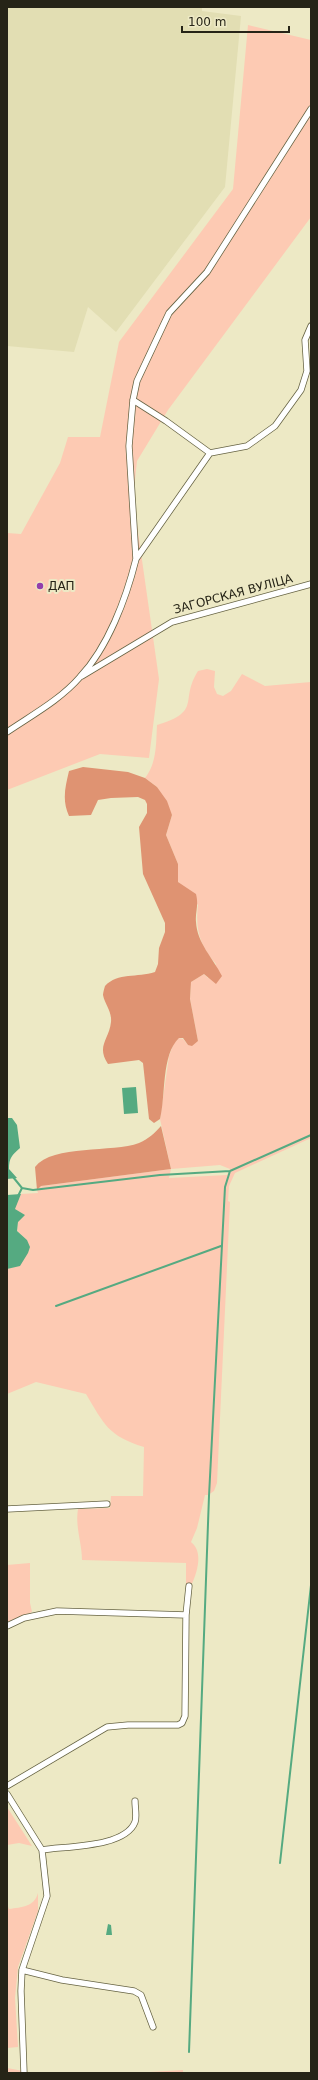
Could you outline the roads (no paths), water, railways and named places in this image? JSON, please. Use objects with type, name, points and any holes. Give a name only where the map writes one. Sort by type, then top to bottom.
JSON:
[{"type":"street","points":[[136,559],[128,446],[133,400],[137,380],[169,313],[207,272],[311,109]]},
{"type":"street","points":[[133,400],[166,421],[210,453],[247,446],[275,426],[300,390],[307,371],[305,340],[311,326]]},
{"type":"street","name":"ЗАГОРСКАЯ ВУЛІЦА","points":[[80,677],[104,644],[131,580],[136,559],[210,453]]},
{"type":"street","name":"ЗАГОРСКАЯ ВУЛІЦА","points":[[7,732],[54,700],[80,677],[172,622],[311,584]]},
{"type":"street","points":[[7,1509],[107,1504]]},
{"type":"street","points":[[7,1786],[107,1727],[144,1724],[178,1725],[182,1723],[185,1716],[186,1615],[189,1586]]},
{"type":"street","points":[[7,1626],[24,1618],[57,1611],[186,1615]]},
{"type":"street","points":[[7,1794],[42,1850],[47,1896],[22,1970],[20,1991],[24,2073]]},
{"type":"street","points":[[42,1850],[99,1844],[126,1834],[133,1828],[136,1821],[135,1801]]},
{"type":"street","points":[[22,1970],[62,1980],[134,1991],[141,1995],[153,2027]]},
{"type":"waterway","points":[[13,1177],[22,1188],[33,1190],[160,1175],[230,1171],[311,1135]]},
{"type":"waterway","points":[[189,2052],[209,1496],[225,1187],[230,1171]]},
{"type":"waterway","points":[[18,1196],[22,1188]]},
{"type":"waterway","points":[[56,1306],[221,1246]]},
{"type":"waterway","points":[[280,1863],[311,1585]]},
{"type":"place","name":"ДАП","points":[[40,586]]}]
